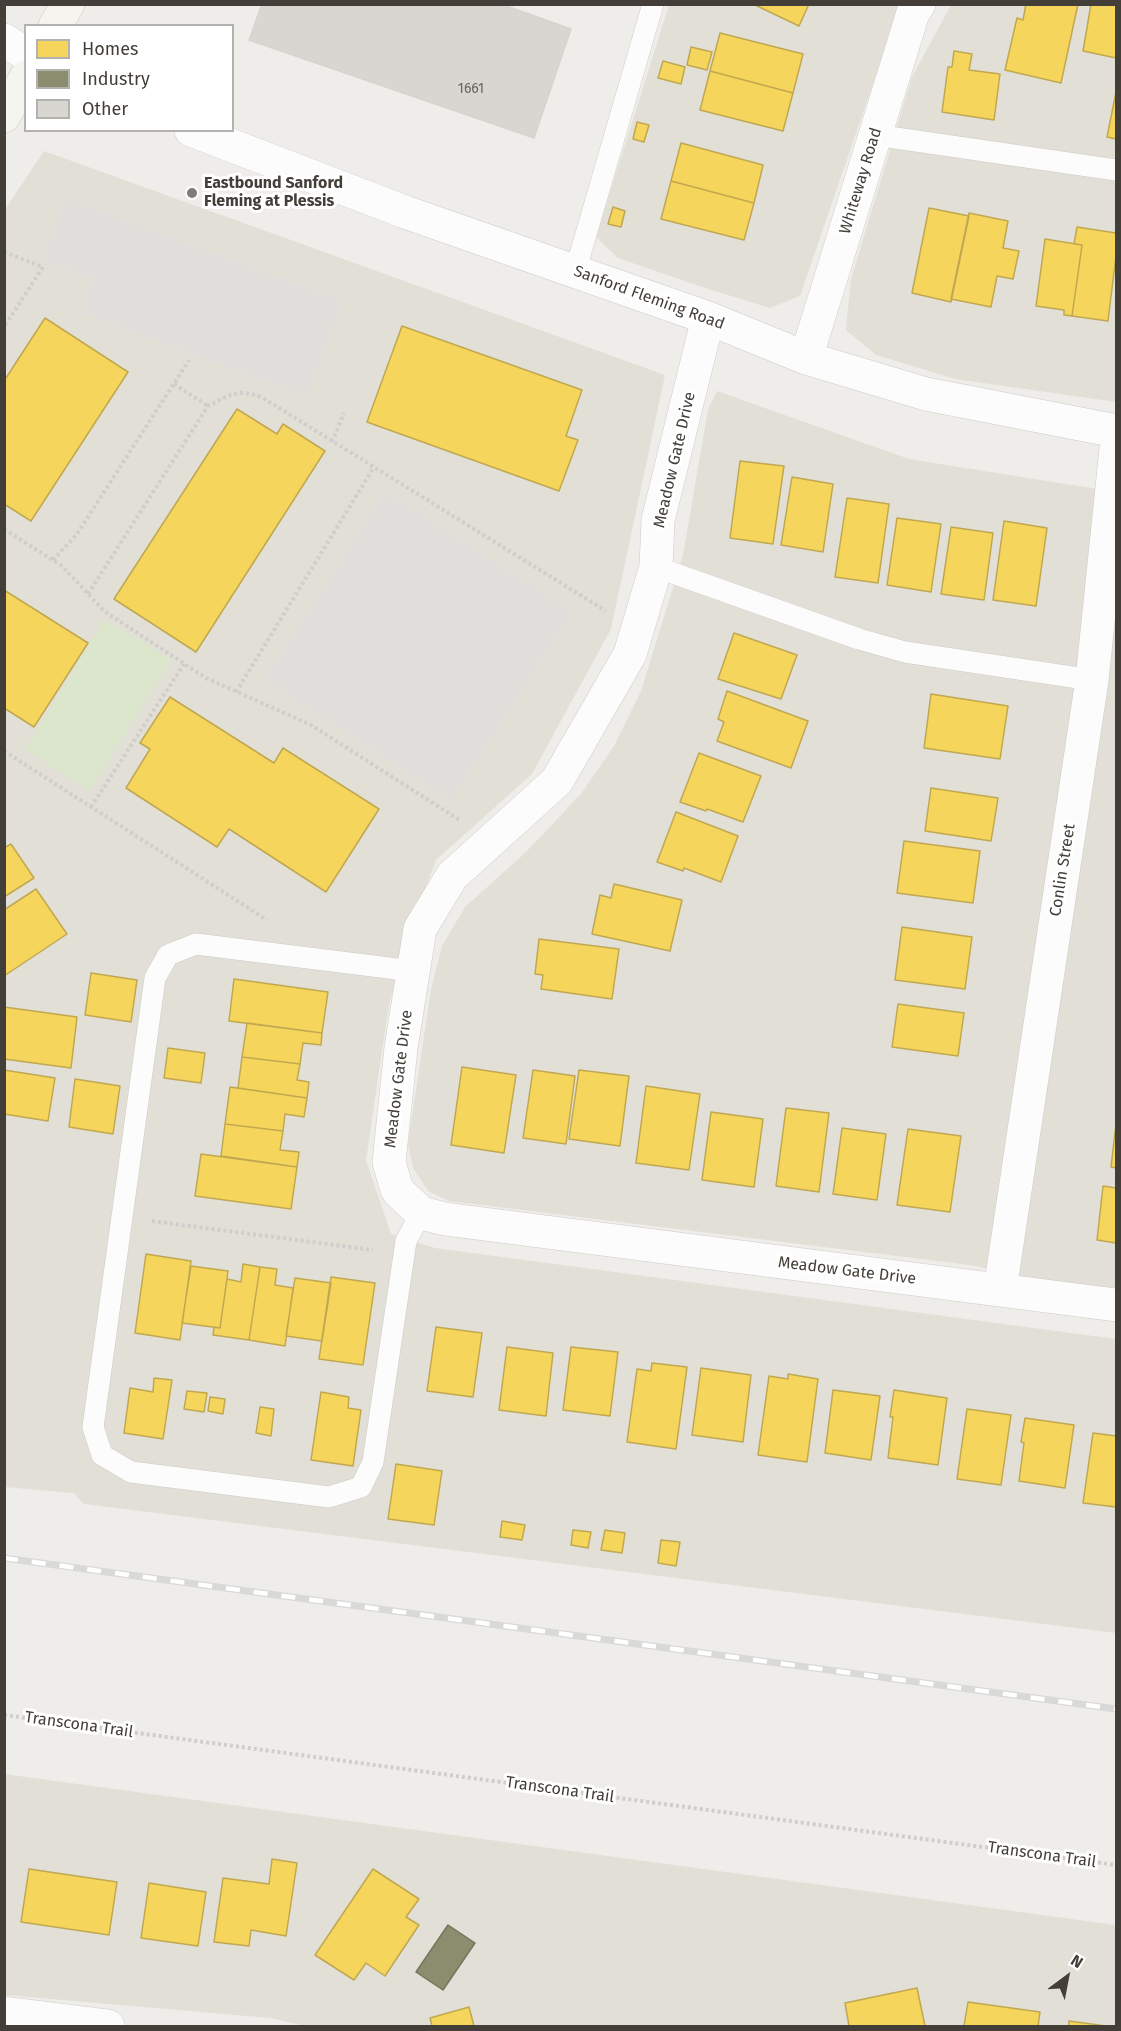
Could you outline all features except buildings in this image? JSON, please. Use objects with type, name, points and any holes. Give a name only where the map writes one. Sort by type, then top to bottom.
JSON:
[{"type":"main road","points":[[56,24],[68,4]]},
{"type":"main road","points":[[4,116],[24,81]]},
{"type":"street","name":"Whiteway Road","points":[[806,358],[913,13],[919,4]]},
{"type":"street","points":[[4,39],[24,53]]},
{"type":"street","name":"Sanford Fleming Road","points":[[196,132],[405,212],[708,318],[806,358],[926,394],[1116,431]]},
{"type":"street","name":"Meadow Gate Drive","points":[[708,318],[658,520],[656,567],[630,654],[557,781],[452,876],[420,929],[401,1048],[389,1162],[397,1190],[421,1213],[445,1219],[1116,1305]]},
{"type":"street","name":"Conlin Street","points":[[1000,1290],[1092,680],[1116,449]]},
{"type":"street","points":[[4,2013],[108,2026]]},
{"type":"lane","points":[[575,272],[653,4]]},
{"type":"lane","points":[[875,135],[1116,170]]},
{"type":"lane","points":[[656,567],[859,639],[905,652],[1092,680]]},
{"type":"lane","points":[[413,971],[196,944],[168,955],[155,978],[93,1427],[102,1455],[131,1472],[329,1497],[361,1487],[373,1462],[406,1241],[421,1213]]},
{"type":"path","points":[[4,252],[43,267],[4,327]]},
{"type":"path","points":[[53,560],[77,534],[189,360]]},
{"type":"path","points":[[174,384],[208,406]]},
{"type":"path","points":[[88,594],[208,406],[230,395],[248,392],[263,398],[637,630]]},
{"type":"path","points":[[332,442],[344,413]]},
{"type":"path","points":[[236,692],[374,467]]},
{"type":"path","points":[[4,529],[62,566],[104,611],[184,664],[206,678],[311,725],[492,840]]},
{"type":"path","points":[[91,807],[184,664]]},
{"type":"path","points":[[4,751],[275,925]]},
{"type":"path","points":[[122,1217],[404,1254]]},
{"type":"path","name":"Transcona Trail","points":[[4,1715],[1116,1865]]},
{"type":"shaded area","points":[[669,5],[900,5],[800,296],[770,308],[618,258],[596,237]]},
{"type":"shaded area","points":[[951,5],[1116,5],[1116,402],[955,379],[876,355],[846,330],[851,279],[912,77]]},
{"type":"shaded area","points":[[44,151],[665,375],[611,629],[532,774],[436,860],[412,924],[389,1004],[366,1160],[391,1234],[435,1248],[1116,1339],[1116,1633],[84,1504],[74,1493],[5,1487],[4,211]]},
{"type":"shaded area","points":[[65,198],[342,301],[307,396],[81,313],[94,278],[42,260]]},
{"type":"shaded area","points":[[717,391],[909,459],[1116,492],[1116,1291],[1063,1284],[970,1265],[449,1201],[428,1191],[413,1168],[408,1144],[431,989],[442,946],[465,907],[525,853],[581,794],[614,746],[641,691],[683,555],[708,409]]},
{"type":"shaded area","points":[[385,492],[572,612],[451,800],[265,680]]},
{"type":"shaded area","points":[[4,1774],[1116,1925],[1116,2026],[305,2026],[270,2018],[5,1995]]},
{"type":"green space","points":[[104,619],[172,660],[89,791],[25,749]]},
{"type":"railway","points":[[4,1558],[1116,1709]]},
{"type":"place","name":"Eastbound Sanford Fleming at Plessis","points":[[192,193]]}]
